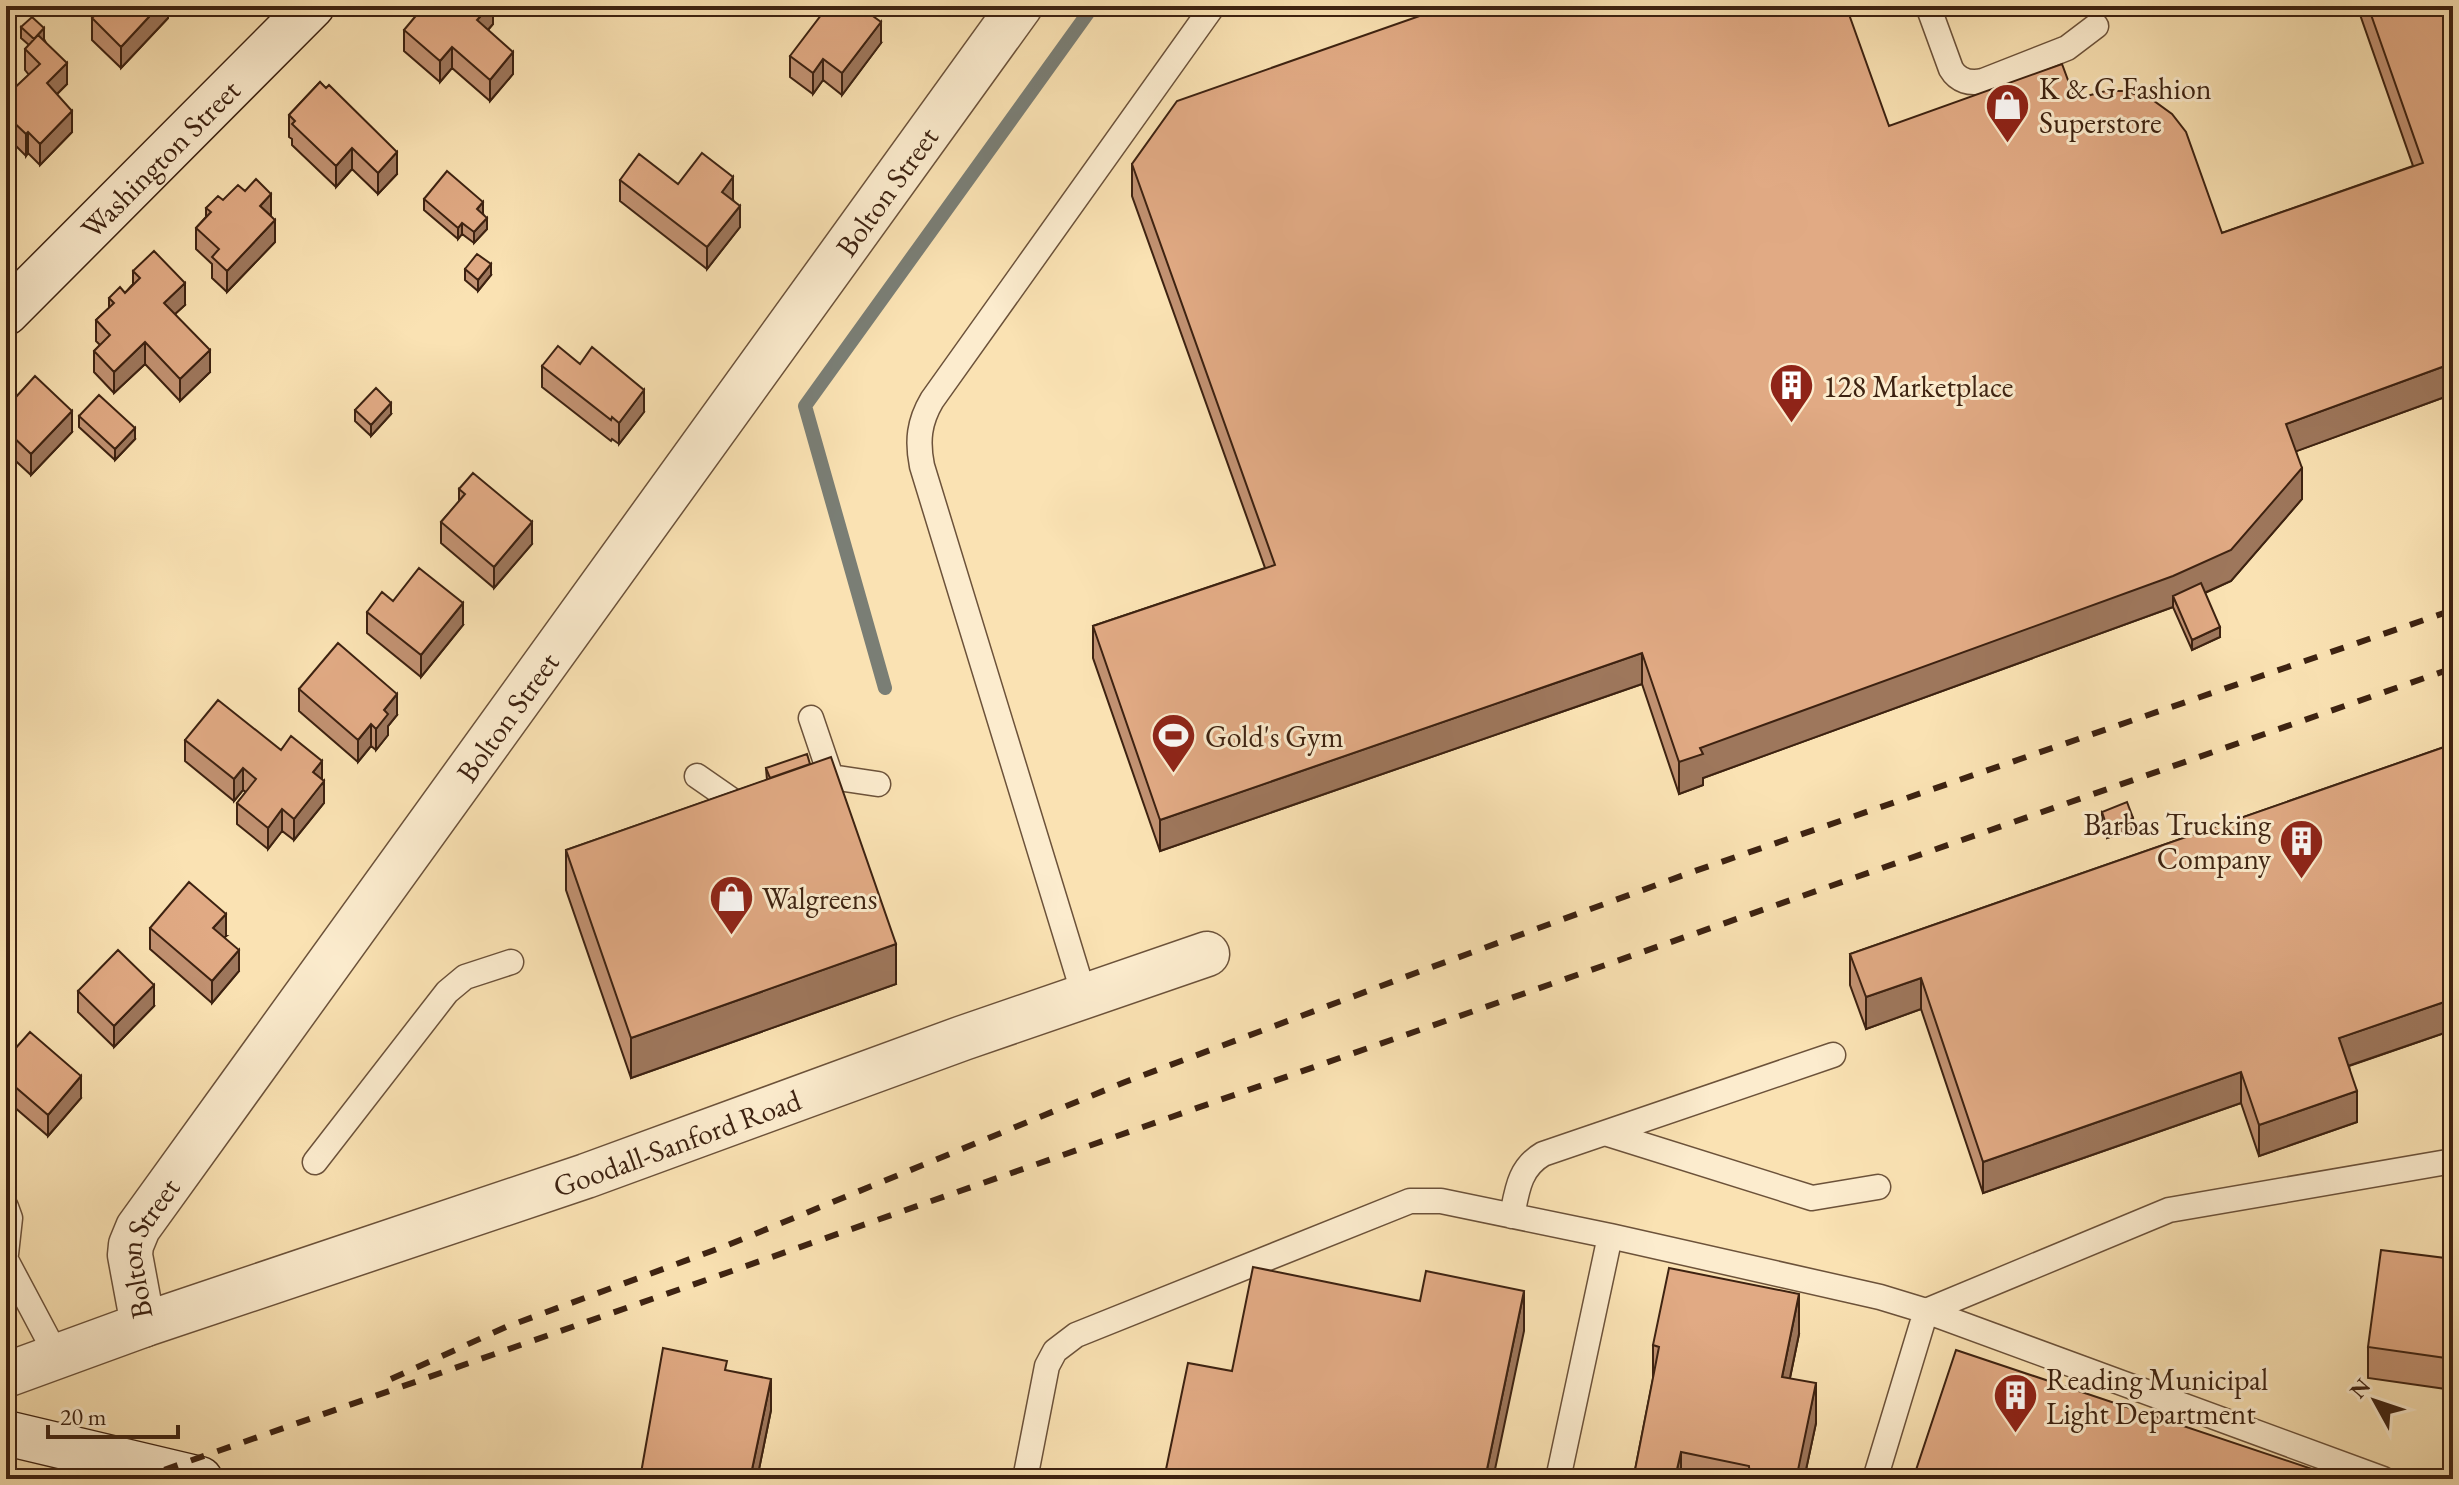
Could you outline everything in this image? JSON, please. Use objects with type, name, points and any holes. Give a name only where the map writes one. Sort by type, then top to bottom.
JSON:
[{"type":"street","name":"Washington Street","points":[[6,313],[312,6]]},
{"type":"street","name":"Bolton Street","points":[[6,1375],[143,1325],[130,1255],[138,1228],[1020,6]]},
{"type":"street","name":"Goodall-Sanford Road","points":[[143,1325],[586,1176],[1084,995],[1207,954]]},
{"type":"street","points":[[6,1433],[200,1479]]},
{"type":"lane","points":[[1084,995],[922,466],[919,439],[925,412],[932,400],[1213,6]]},
{"type":"lane","points":[[1928,6],[1951,69],[1958,77],[1972,82],[1983,81],[2067,48],[2096,26]]},
{"type":"lane","points":[[811,718],[822,780],[878,784]]},
{"type":"lane","points":[[697,776],[746,810]]},
{"type":"lane","points":[[315,1162],[452,987],[465,977],[511,962]]},
{"type":"lane","points":[[1512,1216],[1522,1174],[1533,1160],[1833,1055]]},
{"type":"lane","points":[[1605,1133],[1812,1198],[1878,1187]]},
{"type":"lane","points":[[1926,1311],[2169,1210],[2453,1161]]},
{"type":"lane","points":[[1025,1479],[1047,1366],[1055,1351],[1076,1335],[1403,1203],[1433,1200],[1880,1297],[1926,1311],[2351,1473],[2383,1479]]},
{"type":"lane","points":[[7,1213],[6,1257],[57,1356]]},
{"type":"lane","points":[[1558,1479],[1610,1236]]},
{"type":"lane","points":[[1875,1479],[1926,1311]]},
{"type":"building","points":[[104,6],[159,6],[121,47],[92,18]]},
{"type":"building","points":[[424,6],[490,6],[477,20],[513,52],[490,80],[452,47],[440,61],[404,30]]},
{"type":"building","points":[[828,6],[859,6],[881,22],[842,73],[823,59],[813,73],[790,56]]},
{"type":"building","name":"128 Marketplace","points":[[1448,6],[1846,6],[1889,126],[2062,64],[2075,99],[2106,91],[2126,91],[2154,101],[2172,114],[2186,132],[2222,233],[2423,163],[2368,6],[2453,6],[2453,363],[2286,424],[2302,468],[2231,550],[2173,576],[1700,748],[1703,754],[1679,762],[1642,653],[1160,820],[1093,626],[1275,565],[1132,164],[1177,101]]},
{"type":"building","points":[[32,17],[44,28],[34,39],[21,27]]},
{"type":"building","points":[[38,35],[67,63],[47,83],[72,111],[40,144],[6,115],[6,96],[40,64],[25,49]]},
{"type":"building","points":[[320,82],[326,88],[329,85],[397,152],[378,173],[352,148],[336,166],[292,124],[295,121],[289,115]]},
{"type":"building","points":[[702,153],[733,177],[722,192],[740,206],[707,247],[620,180],[639,154],[678,184]]},
{"type":"building","points":[[447,171],[483,202],[477,209],[487,218],[474,232],[462,223],[458,228],[424,199]]},
{"type":"building","points":[[256,179],[271,194],[260,206],[275,220],[227,271],[212,257],[219,249],[196,228],[211,212],[206,208],[218,196],[223,200],[238,185],[245,191]]},
{"type":"building","points":[[154,251],[185,283],[164,303],[210,350],[180,379],[145,342],[114,372],[94,351],[110,335],[96,320],[114,303],[109,298],[120,287],[125,293],[140,278],[133,271]]},
{"type":"building","points":[[477,254],[491,264],[478,280],[465,269]]},
{"type":"building","points":[[558,346],[580,364],[592,347],[644,390],[619,423],[542,366]]},
{"type":"building","points":[[35,376],[72,411],[31,454],[6,430],[6,408]]},
{"type":"building","points":[[376,388],[391,403],[371,425],[355,410]]},
{"type":"building","points":[[99,395],[135,428],[115,449],[79,416]]},
{"type":"building","points":[[473,473],[532,522],[494,567],[441,522],[465,494],[459,489]]},
{"type":"building","points":[[419,568],[463,603],[421,655],[367,612],[382,592],[393,601]]},
{"type":"building","points":[[2201,583],[2220,627],[2192,640],[2173,596]]},
{"type":"building","points":[[338,643],[397,694],[384,710],[388,714],[376,729],[371,724],[358,740],[299,689]]},
{"type":"building","points":[[218,700],[281,750],[291,736],[322,761],[313,772],[324,781],[294,819],[282,809],[268,828],[237,803],[256,779],[243,768],[234,779],[185,740]]},
{"type":"building","name":"Barbas Trucking Company","points":[[2453,744],[2453,999],[2339,1038],[2357,1091],[2259,1125],[2241,1072],[1983,1162],[1921,978],[1866,997],[1850,954]]},
{"type":"building","points":[[807,754],[810,764],[770,778],[766,768]]},
{"type":"building","name":"Walgreens","points":[[831,757],[896,944],[631,1038],[566,850]]},
{"type":"building","points":[[2127,802],[2133,818],[2107,827],[2102,812]]},
{"type":"building","points":[[189,882],[226,914],[213,928],[239,950],[212,981],[150,928]]},
{"type":"building","points":[[118,950],[154,985],[114,1026],[78,991]]},
{"type":"building","points":[[30,1032],[81,1076],[48,1115],[6,1079],[6,1059]]},
{"type":"building","points":[[2381,1250],[2453,1259],[2453,1359],[2368,1347]]},
{"type":"building","points":[[1253,1267],[1420,1301],[1426,1271],[1524,1291],[1485,1479],[1164,1479],[1188,1363],[1232,1371]]},
{"type":"building","points":[[1669,1268],[1799,1294],[1782,1377],[1816,1383],[1795,1479],[1750,1479],[1749,1466],[1681,1452],[1675,1478],[1635,1470],[1659,1347],[1653,1345]]},
{"type":"building","points":[[663,1348],[727,1361],[725,1370],[771,1379],[750,1479],[713,1472],[712,1476],[692,1472],[690,1479],[670,1479],[641,1473]]},
{"type":"building","points":[[1956,1350],[2321,1472],[2318,1479],[1913,1479]]},
{"type":"waterway","points":[[885,688],[805,406],[1093,6]]},
{"type":"railway","points":[[391,1379],[506,1327],[728,1245],[1125,1082],[1421,971],[1692,872],[2453,610]]},
{"type":"railway","points":[[138,1479],[2453,668]]},
{"type":"place","name":"K & G Fashion Superstore","points":[[2008,144]]},
{"type":"place","name":"128 Marketplace","points":[[1792,425]]},
{"type":"place","name":"Gold's Gym","points":[[1174,775]]},
{"type":"place","name":"Barbas Trucking Company","points":[[2302,880]]},
{"type":"place","name":"Walgreens","points":[[731,937]]},
{"type":"place","name":"Reading Municipal Light Department","points":[[2015,1435]]}]
